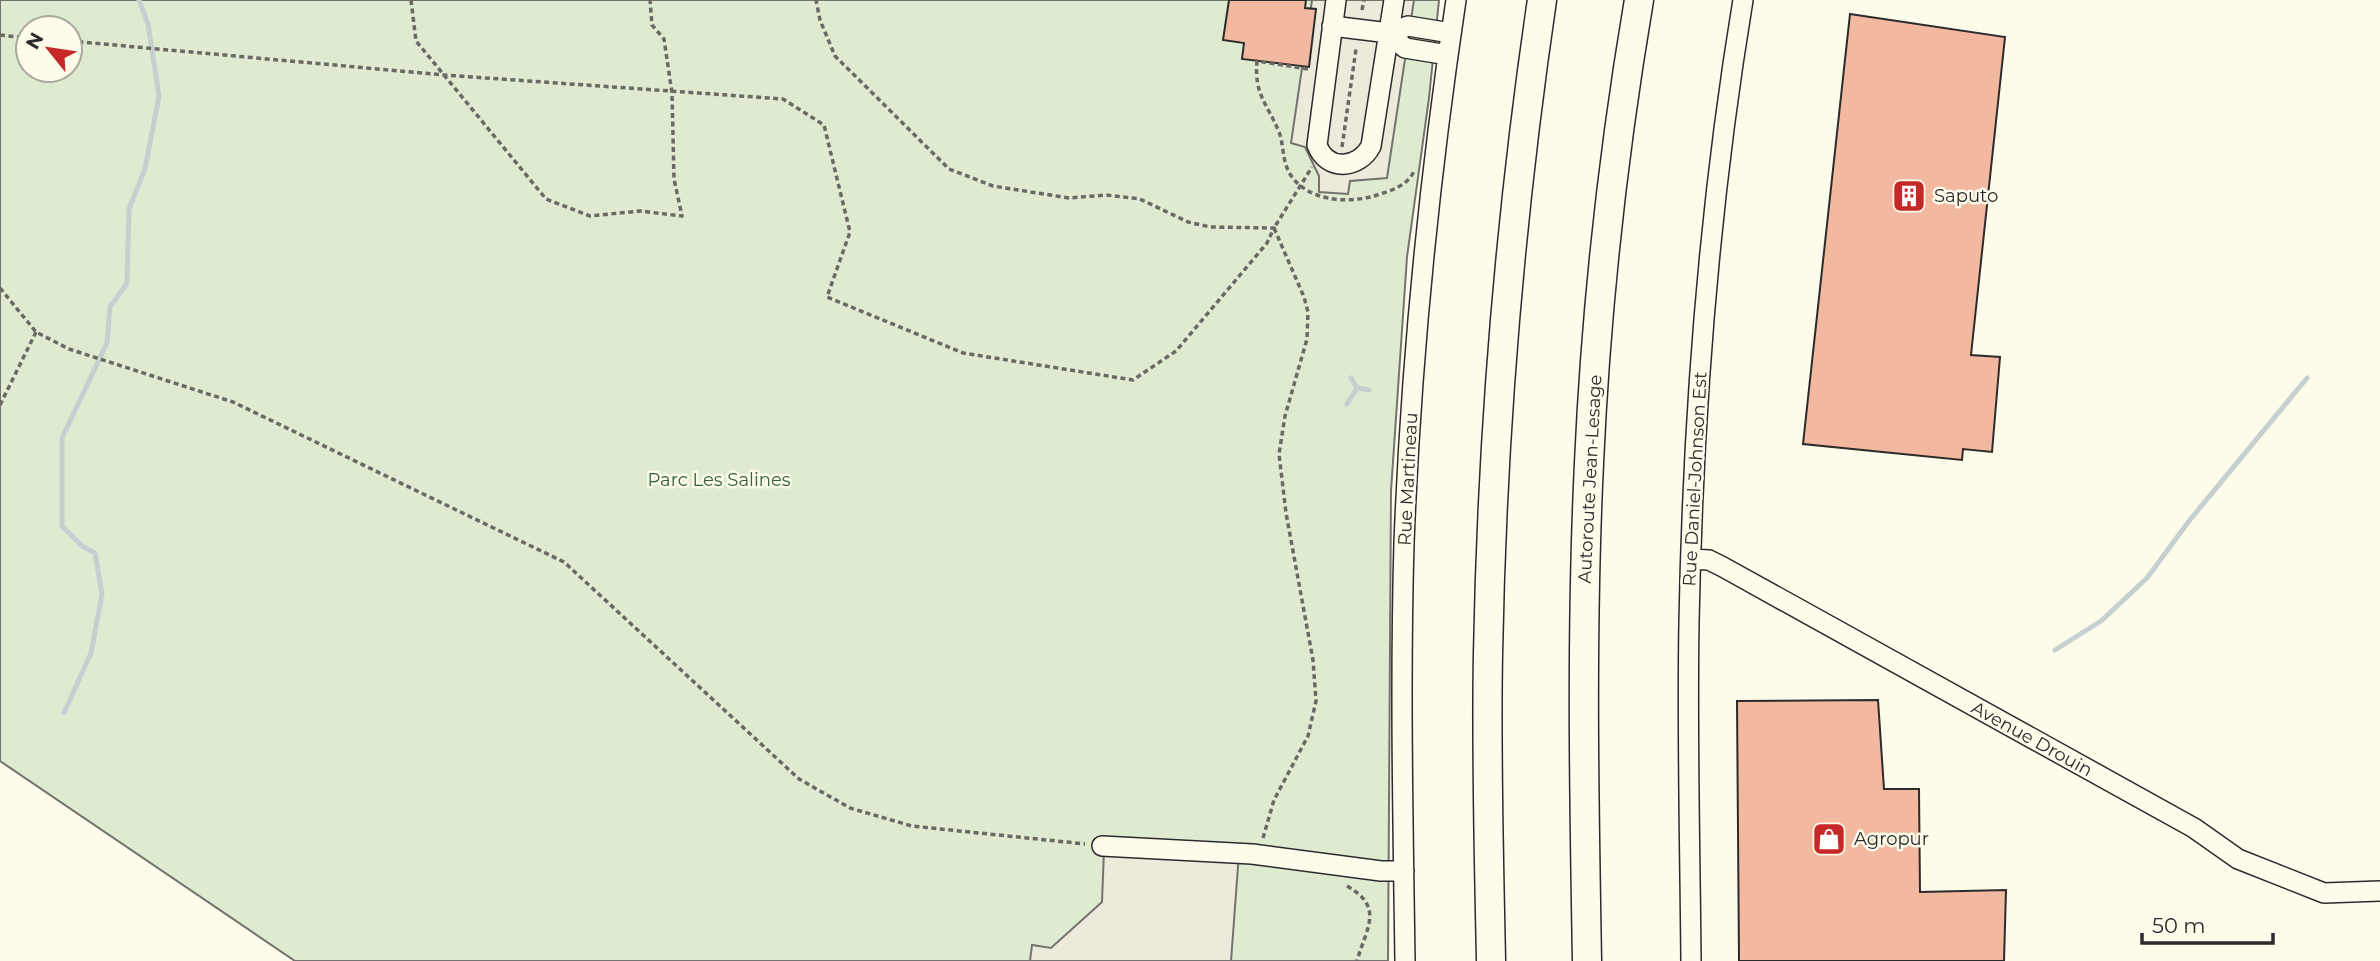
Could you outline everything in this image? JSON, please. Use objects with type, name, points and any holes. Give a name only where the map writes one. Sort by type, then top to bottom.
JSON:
[{"type":"highway","points":[[1491,961],[1488,679],[1495,456],[1515,209],[1542,0]]},
{"type":"highway","name":"Autoroute Jean-Lesage","points":[[1587,961],[1583,687],[1589,461],[1595,366],[1614,176],[1639,0]]},
{"type":"street","points":[[1336,0],[1317,145],[1322,155],[1339,164],[1353,164],[1371,146],[1394,0]]},
{"type":"street","name":"Rue Martineau","points":[[1405,961],[1402,643],[1408,457],[1425,232],[1456,0]]},
{"type":"street","name":"Rue Daniel-Johnson Est","points":[[1691,961],[1688,685],[1698,412],[1707,280],[1728,97],[1743,0]]},
{"type":"street","points":[[1332,26],[1389,33],[1408,26],[1451,33]]},
{"type":"street","points":[[1389,33],[1405,48],[1448,55]]},
{"type":"street","name":"Avenue Drouin","points":[[1691,559],[1709,560],[1734,573],[2194,828],[2238,859],[2324,893],[2380,891]]},
{"type":"street","points":[[1102,846],[1252,854],[1381,871],[1404,870]]},
{"type":"path","points":[[411,0],[416,41],[546,199],[590,216],[640,211],[682,216],[674,179],[672,93],[664,39],[652,25],[650,0]]},
{"type":"path","points":[[816,0],[820,20],[835,56],[949,169],[993,186],[1069,198],[1106,195],[1140,199],[1188,222],[1210,227],[1275,228]]},
{"type":"path","points":[[1362,10],[1364,0]]},
{"type":"path","points":[[84,42],[444,75],[783,99],[824,125],[850,232],[827,297],[963,353],[1133,380],[1176,351],[1268,243],[1315,162]]},
{"type":"path","points":[[1341,155],[1356,49]]},
{"type":"path","points":[[1308,74],[1309,67],[1257,61],[1256,84],[1279,133],[1287,167],[1291,176],[1300,184],[1325,197],[1355,201],[1402,185],[1409,180],[1415,169]]},
{"type":"path","points":[[1262,842],[1274,800],[1308,736],[1316,701],[1312,660],[1283,495],[1279,454],[1285,416],[1306,346],[1308,312],[1275,228]]},
{"type":"path","points":[[0,288],[36,332],[69,349],[233,402],[564,562],[799,779],[850,808],[912,826],[1102,846]]},
{"type":"path","points":[[0,405],[36,332]]},
{"type":"path","points":[[1340,882],[1362,897],[1370,908],[1370,923],[1357,961]]},
{"type":"green space","name":"Parc Les Salines","points":[[0,0],[1439,0],[1429,98],[1407,257],[1391,491],[1388,961],[295,961],[0,761]]},
{"type":"shaded area","points":[[1312,0],[1414,0],[1387,178],[1350,181],[1348,194],[1319,192],[1319,176],[1305,147],[1291,143]]},
{"type":"shaded area","points":[[1104,850],[1239,853],[1231,961],[1030,961],[1032,945],[1051,948],[1102,902]]},
{"type":"building","points":[[1229,0],[1306,0],[1305,8],[1316,9],[1309,67],[1242,59],[1244,43],[1223,40]]},
{"type":"building","name":"Saputo","points":[[1850,14],[2005,37],[1971,355],[2000,357],[1992,452],[1963,449],[1962,460],[1803,444]]},
{"type":"building","name":"Agropur","points":[[1878,700],[1884,789],[1919,789],[1920,892],[2006,890],[2004,961],[1739,961],[1737,701]]},
{"type":"waterway","points":[[64,713],[91,653],[102,594],[95,553],[82,546],[62,526],[62,438],[107,343],[110,307],[127,283],[129,209],[145,169],[159,96],[148,24],[139,0]]},
{"type":"waterway","points":[[1347,404],[1357,388],[1351,378]]},
{"type":"waterway","points":[[2055,650],[2101,621],[2147,578],[2189,521],[2307,378]]},
{"type":"waterway","points":[[1357,388],[1369,390]]},
{"type":"place","name":"Saputo","points":[[1909,196]]},
{"type":"place","name":"Agropur","points":[[1829,839]]}]
